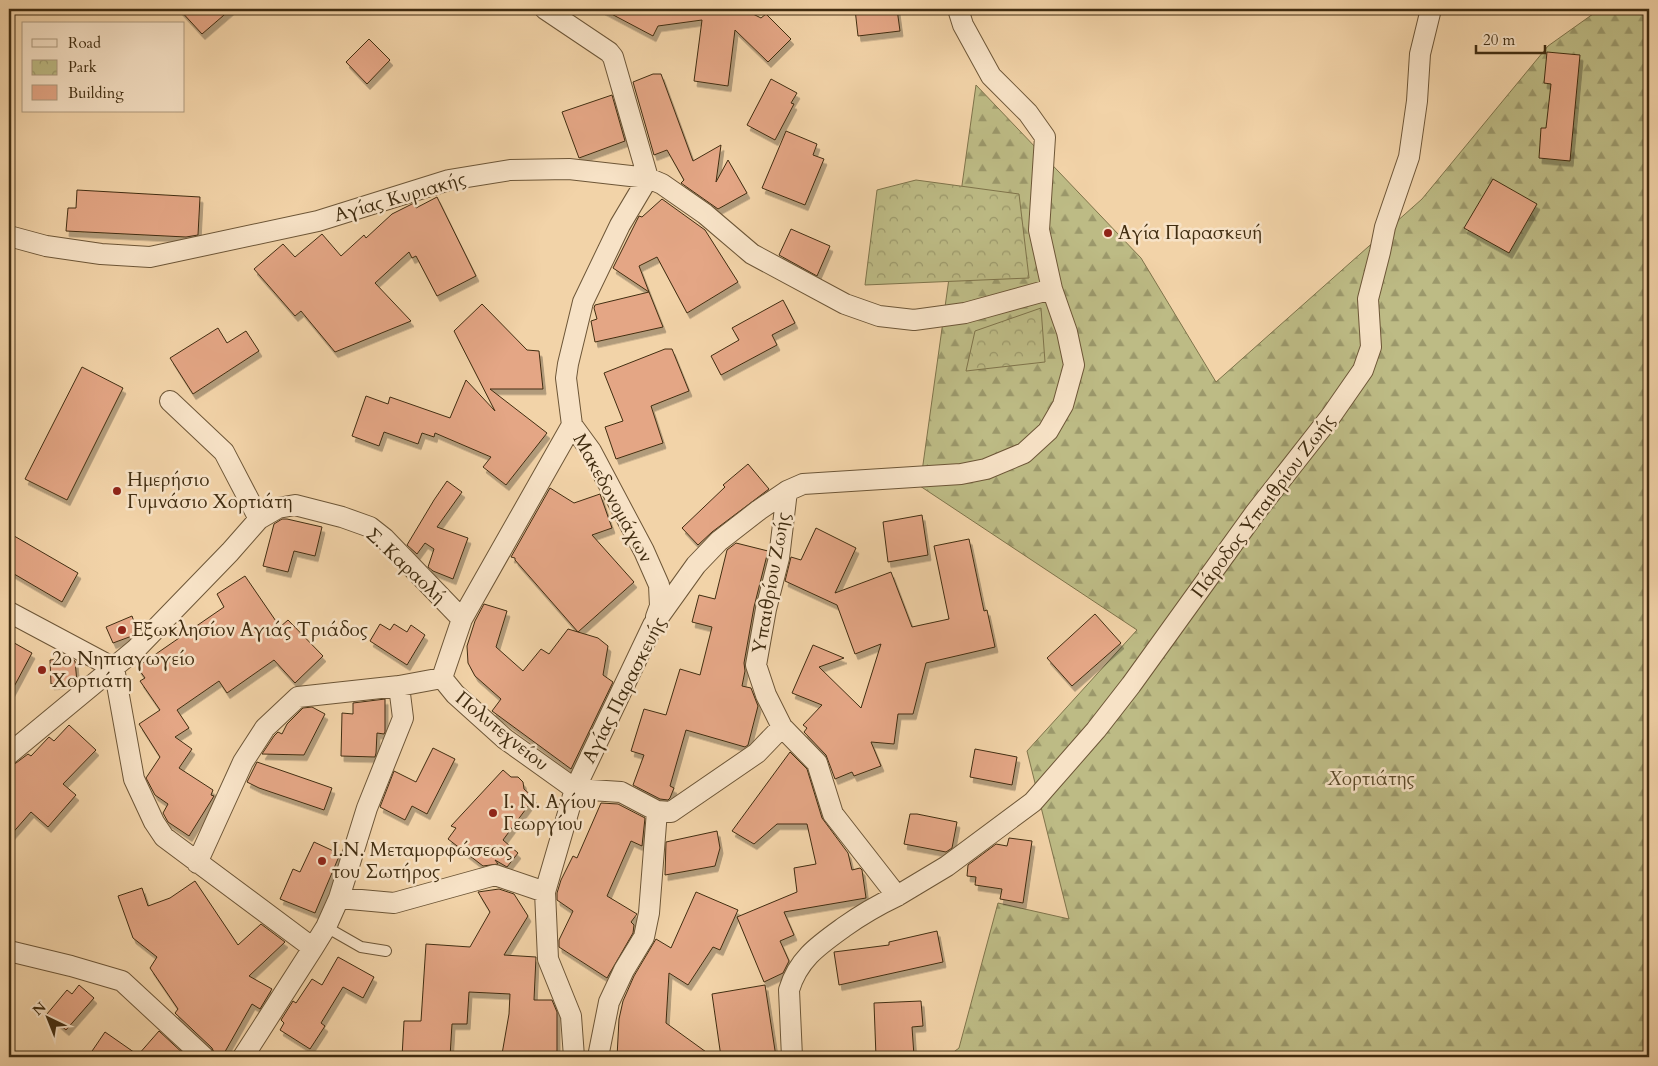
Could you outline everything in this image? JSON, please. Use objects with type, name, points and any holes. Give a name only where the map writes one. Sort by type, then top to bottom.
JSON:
[{"type":"street","points":[[545,9],[609,52],[613,58],[648,178]]},
{"type":"street","name":"Αγίας Παρασκευής","points":[[574,1057],[571,1016],[548,959],[545,892],[575,789],[653,624],[696,565],[718,541],[787,491],[803,484],[961,474],[986,469],[1024,453],[1048,431],[1063,405],[1074,365],[1067,332],[1052,289],[1039,230],[1045,137],[1028,113],[991,76],[963,25],[958,9]]},
{"type":"street","name":"Πάροδος Υπαιθρίου Ζωής","points":[[897,896],[948,866],[1033,802],[1096,730],[1131,685],[1255,513],[1332,416],[1363,370],[1371,346],[1368,299],[1385,227],[1409,157],[1417,100],[1420,54],[1431,9]]},
{"type":"street","name":"Αγίας Κυριακής","points":[[9,236],[46,246],[101,254],[150,257],[318,221],[449,180],[510,170],[569,169],[648,178],[662,184],[705,214],[752,254],[845,304],[879,316],[914,320],[965,313],[1052,289]]},
{"type":"street","name":"Μακεδονομάχων","points":[[648,178],[620,225],[583,302],[566,378],[572,425],[591,450],[644,551],[659,585],[660,606],[653,624]]},
{"type":"street","points":[[170,401],[224,452],[259,519]]},
{"type":"street","points":[[442,678],[462,620],[572,425]]},
{"type":"street","name":"Υπαιθρίου Ζωής","points":[[787,491],[779,558],[766,609],[756,665],[766,695],[782,727],[817,763],[833,814],[897,896]]},
{"type":"street","name":"Σ. Καραολή","points":[[9,754],[136,649],[230,552],[259,519],[278,508],[295,505],[342,517],[370,527],[384,538],[462,620]]},
{"type":"street","points":[[9,612],[114,668],[134,779],[154,822],[164,838],[313,948]]},
{"type":"street","name":"Πολυτεχνείου","points":[[197,863],[243,762],[266,728],[298,697],[399,686],[442,678],[455,694],[505,739],[575,789]]},
{"type":"street","points":[[243,1057],[326,927],[339,898],[367,808],[403,718],[399,686]]},
{"type":"street","points":[[575,789],[621,792],[657,811],[671,812],[757,753],[782,727]]},
{"type":"street","points":[[598,1057],[609,1002],[624,970],[644,938],[649,913],[657,811]]},
{"type":"street","points":[[339,898],[394,903],[495,875],[545,892]]},
{"type":"street","points":[[792,1057],[789,990],[792,979],[806,957],[819,944],[872,908],[897,896]]},
{"type":"street","points":[[9,951],[122,981],[204,1057]]},
{"type":"lane","points":[[326,927],[361,947],[386,951]]},
{"type":"green space","name":"Χορτιάτης","points":[[1600,9],[1649,9],[1649,1057],[947,1057],[959,1048],[998,903],[1069,919],[1027,751],[1137,630],[920,486],[976,85],[1141,258],[1216,382],[1422,199],[1548,46]]},
{"type":"green space","points":[[916,180],[1019,194],[1029,278],[865,285],[877,190]]},
{"type":"green space","points":[[1041,308],[1045,362],[966,371],[975,331]]},
{"type":"building","points":[[179,9],[231,9],[202,34]]},
{"type":"building","points":[[602,9],[702,9],[703,14],[703,9],[743,9],[761,18],[766,14],[791,39],[768,62],[735,30],[728,86],[694,81],[702,20],[658,26],[653,36]]},
{"type":"building","points":[[855,9],[897,9],[900,31],[858,36]]},
{"type":"building","points":[[369,39],[390,60],[367,84],[346,62]]},
{"type":"building","points":[[1547,52],[1580,55],[1570,161],[1539,158],[1541,128],[1546,128],[1551,84],[1544,83]]},
{"type":"building","points":[[653,74],[661,74],[693,161],[721,145],[716,182],[728,160],[747,193],[718,209],[681,183],[684,180],[667,150],[654,155],[633,82]]},
{"type":"building","points":[[771,79],[797,93],[791,103],[794,104],[775,140],[747,125]]},
{"type":"building","points":[[612,95],[625,141],[579,158],[562,112]]},
{"type":"building","points":[[786,131],[817,144],[813,155],[824,159],[805,205],[762,188]]},
{"type":"building","points":[[1493,179],[1537,204],[1509,253],[1464,228]]},
{"type":"building","points":[[77,190],[200,197],[198,235],[186,237],[66,231],[68,208],[76,208]]},
{"type":"building","points":[[437,197],[476,276],[437,296],[416,256],[412,258],[409,252],[375,283],[411,321],[335,352],[301,311],[295,316],[254,269],[283,244],[295,257],[322,234],[341,256],[364,235],[366,238],[392,214],[414,203],[416,208]]},
{"type":"building","points":[[662,199],[705,230],[738,282],[687,313],[657,257],[639,266],[649,292],[613,268],[639,216],[642,217]]},
{"type":"building","points":[[791,229],[830,246],[817,276],[779,255]]},
{"type":"building","points":[[649,292],[663,327],[595,342],[591,321],[597,319],[595,305]]},
{"type":"building","points":[[783,300],[795,323],[772,335],[777,345],[721,375],[711,356],[739,340],[732,328]]},
{"type":"building","points":[[482,304],[527,350],[539,351],[543,389],[490,389],[547,433],[506,485],[483,467],[491,457],[435,433],[434,437],[422,433],[418,444],[384,432],[379,446],[352,436],[366,396],[388,404],[390,397],[450,418],[466,380],[495,411],[454,331]]},
{"type":"building","points":[[218,328],[227,343],[246,331],[259,351],[193,394],[170,358]]},
{"type":"building","points":[[665,349],[672,349],[689,391],[651,406],[663,443],[616,459],[605,427],[623,421],[604,373]]},
{"type":"building","points":[[82,367],[123,388],[67,500],[25,479]]},
{"type":"building","points":[[748,464],[769,489],[712,532],[698,545],[682,528],[725,487],[723,485]]},
{"type":"building","points":[[447,481],[462,492],[437,527],[468,538],[453,579],[428,567],[434,549],[425,543],[417,554],[407,545]]},
{"type":"building","points":[[550,488],[574,503],[600,494],[612,528],[592,535],[634,582],[578,632],[515,558],[511,557]]},
{"type":"building","points":[[922,515],[928,555],[888,562],[883,522]]},
{"type":"building","points":[[282,519],[322,527],[315,556],[294,551],[288,572],[263,566],[274,524]]},
{"type":"building","points":[[816,528],[856,548],[835,593],[891,572],[912,627],[949,619],[934,546],[969,539],[984,611],[987,610],[995,647],[926,663],[913,714],[898,714],[894,744],[871,742],[881,766],[854,776],[852,772],[835,779],[826,755],[804,732],[807,728],[803,725],[822,705],[792,693],[813,645],[844,658],[819,667],[861,708],[881,644],[855,654],[837,605],[785,581],[791,557],[801,560]]},
{"type":"building","points":[[9,533],[78,573],[62,602],[9,571]]},
{"type":"building","points":[[736,543],[768,551],[754,607],[744,663],[745,671],[742,686],[751,688],[758,706],[748,745],[745,747],[686,730],[670,786],[674,788],[668,800],[660,799],[633,785],[644,755],[631,751],[644,709],[666,715],[680,669],[700,675],[712,627],[692,622],[699,595],[715,599],[727,550]]},
{"type":"building","points":[[245,576],[280,627],[288,620],[323,656],[295,683],[274,660],[227,693],[219,681],[177,710],[189,728],[175,737],[192,749],[179,768],[213,790],[211,795],[214,796],[189,836],[168,822],[163,813],[168,804],[155,795],[146,778],[160,757],[139,724],[160,710],[140,681],[145,678],[137,667],[224,607],[217,594]]},
{"type":"building","points":[[484,604],[507,611],[496,647],[523,671],[541,649],[549,654],[568,629],[598,638],[608,646],[603,675],[613,682],[571,769],[492,711],[501,699],[475,676],[468,663],[467,646],[475,621]]},
{"type":"building","points":[[1095,614],[1121,643],[1072,686],[1047,658]]},
{"type":"building","name":"Εξωκλησίον Αγιάς Τριάδος","points":[[132,616],[137,630],[132,636],[113,643],[106,627]]},
{"type":"building","points":[[380,624],[390,630],[394,624],[407,632],[411,625],[425,635],[407,665],[370,641]]},
{"type":"building","points":[[9,640],[32,653],[9,696]]},
{"type":"building","points":[[70,658],[75,661],[77,682],[51,684],[50,660]]},
{"type":"building","points":[[385,699],[385,732],[384,734],[377,733],[375,757],[341,756],[342,713],[353,714],[353,703]]},
{"type":"building","points":[[312,707],[325,714],[304,755],[262,754],[274,736],[278,732],[282,734],[287,724],[303,708]]},
{"type":"building","points":[[69,725],[96,750],[63,784],[76,795],[48,827],[31,812],[9,837],[9,766],[28,754],[31,756],[49,737],[54,741]]},
{"type":"building","points":[[433,748],[455,759],[427,814],[412,806],[405,820],[380,807],[394,771],[416,782]]},
{"type":"building","points":[[975,749],[1017,757],[1012,785],[970,777]]},
{"type":"building","points":[[790,752],[807,769],[822,818],[848,853],[852,870],[860,868],[862,870],[866,898],[784,912],[794,935],[780,941],[789,961],[783,973],[764,982],[737,917],[797,892],[794,868],[816,864],[807,824],[777,824],[754,844],[732,831]]},
{"type":"building","points":[[257,762],[332,788],[324,810],[259,788],[247,782]]},
{"type":"building","name":"Ι. Ν. Αγίου Γεωργίου","points":[[503,770],[511,777],[518,777],[523,782],[524,789],[534,798],[503,840],[518,853],[507,867],[495,860],[498,864],[483,866],[448,839],[456,828],[451,826]]},
{"type":"building","points":[[601,803],[618,804],[645,818],[642,846],[631,841],[607,896],[637,914],[631,922],[634,925],[633,933],[607,978],[559,947],[559,940],[573,911],[557,900],[561,880],[573,856],[577,858]]},
{"type":"building","points":[[910,814],[957,822],[952,848],[946,852],[904,844]]},
{"type":"building","points":[[717,831],[720,848],[715,866],[665,875],[666,842]]},
{"type":"building","points":[[1009,838],[1032,841],[1023,903],[1000,899],[1002,889],[975,885],[976,877],[967,876],[968,865],[996,844],[1007,846]]},
{"type":"building","points":[[314,842],[340,854],[315,913],[280,899],[293,869],[300,872]]},
{"type":"building","points":[[195,881],[238,945],[261,924],[285,942],[249,976],[272,989],[260,1009],[252,1004],[222,1057],[216,1057],[212,1048],[175,1013],[178,1009],[150,968],[157,957],[133,938],[118,896],[142,888],[148,906],[170,898]]},
{"type":"building","points":[[499,889],[514,894],[528,916],[504,955],[536,957],[534,1000],[552,1000],[557,1012],[557,1051],[549,1057],[521,1057],[502,1054],[509,1014],[510,994],[469,992],[467,1024],[452,1024],[450,1057],[402,1057],[404,1021],[421,1021],[426,944],[470,947],[490,912],[478,892]]},
{"type":"building","points":[[696,892],[738,910],[720,950],[713,947],[688,985],[669,973],[666,1023],[713,1057],[617,1057],[619,1019],[623,1001],[634,976],[656,939],[671,948]]},
{"type":"building","points":[[937,931],[943,962],[839,985],[834,952],[889,945],[889,942]]},
{"type":"building","points":[[338,957],[374,977],[363,998],[343,987],[321,1023],[325,1026],[310,1049],[280,1030],[284,1023],[281,1020],[293,1001],[296,1003],[312,979],[322,985]]},
{"type":"building","points":[[79,985],[94,998],[66,1030],[47,1014],[67,990],[72,994]]},
{"type":"building","points":[[765,985],[776,1057],[721,1057],[712,994]]},
{"type":"building","points":[[921,1001],[923,1026],[912,1027],[914,1056],[876,1057],[874,1003]]},
{"type":"building","points":[[159,1031],[187,1057],[88,1057],[105,1032],[138,1055]]},
{"type":"place","name":"Αγία Παρασκευή","points":[[1108,233]]},
{"type":"place","name":"Ημερήσιο Γυμνάσιο Χορτιάτη","points":[[117,491]]},
{"type":"place","name":"Εξωκλησίον Αγιάς Τριάδος","points":[[122,630]]},
{"type":"place","name":"2ο Νηπιαγωγείο Χορτιάτη","points":[[42,670]]},
{"type":"place","name":"Ι. Ν. Αγίου Γεωργίου","points":[[493,813]]},
{"type":"place","name":"I.N. Μεταμορφώσεως του Σωτήρος","points":[[322,861]]}]
